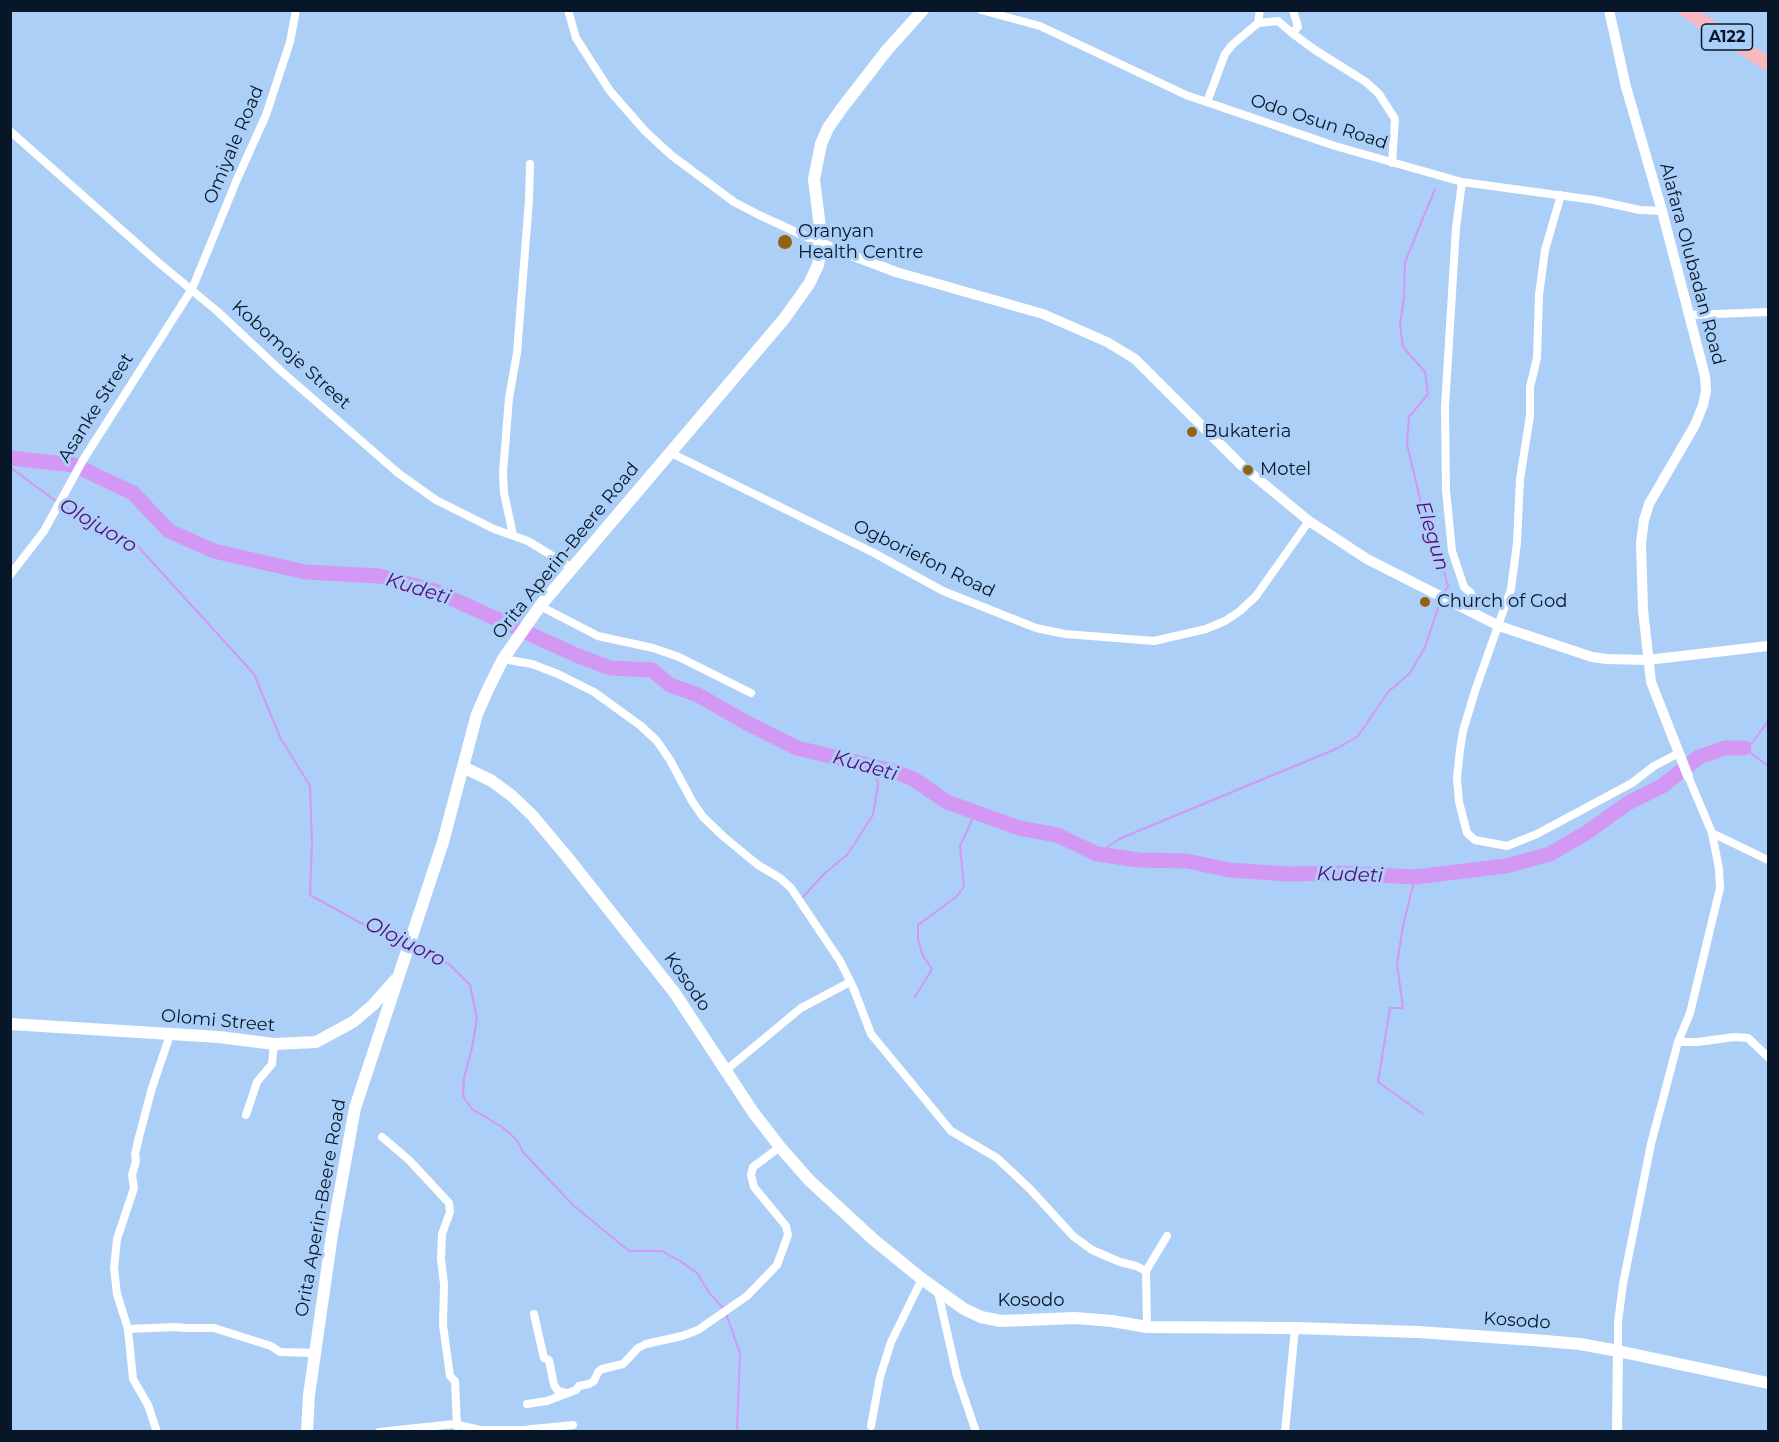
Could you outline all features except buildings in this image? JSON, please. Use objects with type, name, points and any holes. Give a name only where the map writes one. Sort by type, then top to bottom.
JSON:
[{"type":"highway","name":"A122","points":[[1685,10],[1768,54]]},
{"type":"highway","name":"A122","points":[[1702,10],[1768,64]]},
{"type":"main road","name":"Orita Aperin-Beere Road","points":[[307,1431],[315,1353],[344,1162],[355,1108],[442,842],[477,714],[503,659],[540,606],[801,296],[818,265],[822,244],[814,179],[820,144],[847,100],[923,10]]},
{"type":"main road","name":"Kosodo","points":[[463,767],[499,786],[539,824],[674,992],[725,1071],[780,1147],[829,1200],[938,1292],[964,1309],[981,1317],[1001,1321],[1075,1318],[1148,1327],[1419,1332],[1580,1344],[1618,1350],[1768,1383]]},
{"type":"main road","name":"Olomi Street","points":[[10,1024],[219,1037],[274,1044],[316,1042],[353,1022],[373,1005],[398,977]]},
{"type":"street","name":"Omiyale Road","points":[[192,289],[266,115],[290,42],[296,10]]},
{"type":"street","points":[[568,10],[576,38],[604,83],[645,131],[707,183],[734,202],[822,244],[932,283],[1043,314],[1107,342],[1135,359],[1240,465],[1309,520],[1367,559],[1499,626],[1592,657],[1647,660],[1768,646]]},
{"type":"street","name":"Odo Osun Road","points":[[981,10],[1040,26],[1186,95],[1392,163],[1462,182],[1662,211]]},
{"type":"street","points":[[1258,24],[1260,10]]},
{"type":"street","points":[[1292,33],[1298,27],[1293,10]]},
{"type":"street","name":"Alafara Olubadan Road","points":[[1609,10],[1626,87],[1703,362],[1706,390],[1695,425],[1649,504],[1644,520],[1641,570],[1647,660],[1654,691],[1688,776]]},
{"type":"street","points":[[1207,102],[1225,54],[1232,45],[1258,24],[1278,21],[1315,50],[1366,82],[1379,94],[1395,119],[1392,163]]},
{"type":"street","name":"Kobomoje Street","points":[[10,131],[159,263],[192,289],[281,371],[398,473],[436,500],[485,525],[513,535],[552,554],[572,568]]},
{"type":"street","points":[[513,535],[504,493],[503,473],[509,398],[517,353],[530,164]]},
{"type":"street","points":[[1462,182],[1456,228],[1447,374],[1446,490],[1452,550],[1464,587],[1471,593],[1474,613]]},
{"type":"street","points":[[1561,195],[1545,250],[1539,296],[1537,358],[1530,387],[1530,416],[1520,479],[1517,543],[1511,589],[1475,691],[1460,750],[1457,778],[1459,802],[1467,832],[1475,840],[1507,846],[1537,834],[1632,783],[1654,766],[1680,757]]},
{"type":"street","name":"Asanke Street","points":[[10,575],[44,531],[83,460],[192,289]]},
{"type":"street","points":[[1690,315],[1768,312]]},
{"type":"street","name":"Ogboriefon Road","points":[[669,452],[874,553],[943,591],[1036,628],[1065,634],[1154,641],[1206,629],[1225,621],[1256,596],[1309,520]]},
{"type":"street","points":[[540,606],[598,636],[653,648],[679,657],[750,693]]},
{"type":"street","points":[[503,659],[532,664],[594,692],[641,726],[657,741],[703,817],[758,865],[780,878],[791,888],[830,944],[850,982],[871,1034],[951,1131],[997,1158],[1030,1189],[1073,1236],[1092,1250],[1146,1271]]},
{"type":"street","points":[[1617,1431],[1618,1322],[1623,1284],[1656,1123],[1678,1042],[1690,1012],[1720,888],[1719,868],[1712,833],[1688,776]]},
{"type":"street","points":[[1712,833],[1768,861]]},
{"type":"street","points":[[725,1071],[801,1008],[850,982]]},
{"type":"street","points":[[158,1431],[148,1405],[133,1379],[128,1329],[115,1287],[115,1256],[117,1239],[134,1188],[132,1175],[139,1137],[152,1088],[170,1035]]},
{"type":"street","points":[[1678,1042],[1748,1038],[1768,1057]]},
{"type":"street","points":[[246,1115],[257,1082],[272,1064],[274,1044]]},
{"type":"street","points":[[382,1137],[409,1160],[448,1200],[450,1208],[442,1234],[443,1324],[450,1376],[455,1381],[458,1426]]},
{"type":"street","points":[[527,1404],[547,1401],[576,1390],[579,1386],[594,1381],[598,1371],[623,1364],[638,1348],[682,1336],[712,1322],[747,1296],[777,1265],[788,1235],[786,1226],[754,1187],[751,1175],[753,1167],[780,1147]]},
{"type":"street","points":[[1148,1327],[1146,1271],[1167,1236]]},
{"type":"street","points":[[871,1426],[880,1377],[891,1342],[922,1279]]},
{"type":"street","points":[[938,1292],[957,1376],[976,1431]]},
{"type":"street","points":[[534,1314],[544,1358],[549,1360],[554,1385],[558,1391],[567,1393]]},
{"type":"street","points":[[128,1329],[214,1328],[272,1346],[280,1352],[315,1353]]},
{"type":"street","points":[[1285,1431],[1295,1328]]},
{"type":"street","points":[[379,1431],[454,1424],[480,1430],[524,1430],[573,1425]]},
{"type":"waterway","name":"Elegun","points":[[1435,189],[1405,262],[1404,298],[1400,324],[1403,347],[1425,372],[1428,394],[1409,417],[1407,444],[1429,537],[1440,558],[1448,586],[1443,594]]},
{"type":"waterway","name":"Kudeti","points":[[10,458],[74,465],[133,493],[169,531],[214,551],[305,572],[379,576],[435,591],[610,668],[652,670],[670,685],[698,695],[797,748],[897,772],[915,780],[947,802],[1019,828],[1057,835],[1097,854],[1139,860],[1187,861],[1229,870],[1288,874],[1340,873],[1415,877],[1506,866],[1550,854],[1589,831],[1628,803],[1662,786],[1699,757],[1725,748],[1744,748]]},
{"type":"waterway","name":"Olojuoro","points":[[10,467],[57,502]]},
{"type":"waterway","name":"Olojuoro","points":[[62,505],[90,525],[133,541],[254,674],[280,737],[310,786],[312,843],[310,895],[359,922],[405,943]]},
{"type":"waterway","name":"Elegun","points":[[1097,854],[1119,839],[1338,748],[1358,736],[1388,692],[1410,673],[1425,647],[1441,599]]},
{"type":"waterway","name":"Kudeti","points":[[1768,721],[1753,742],[1744,748],[1768,766]]},
{"type":"waterway","points":[[802,898],[826,872],[847,855],[873,815],[878,785],[875,766]]},
{"type":"waterway","points":[[915,997],[932,969],[923,956],[918,939],[918,925],[956,897],[964,887],[960,846],[976,811]]},
{"type":"waterway","points":[[1415,877],[1403,926],[1397,964],[1403,1008],[1390,1008],[1378,1082],[1423,1114]]},
{"type":"waterway","name":"Olojuoro","points":[[413,947],[449,964],[470,985],[477,1018],[464,1078],[463,1096],[472,1109],[502,1127],[517,1140],[523,1152],[573,1205],[629,1251],[662,1251],[680,1261],[697,1273],[710,1294],[724,1309]]},
{"type":"waterway","name":"Olojuoro","points":[[726,1314],[740,1353],[737,1432]]},
{"type":"place","name":"Oranyan Health Centre","points":[[785,242]]},
{"type":"place","name":"Bukateria","points":[[1192,432]]},
{"type":"place","name":"Motel","points":[[1248,470]]},
{"type":"place","name":"Church of God","points":[[1425,602]]}]
